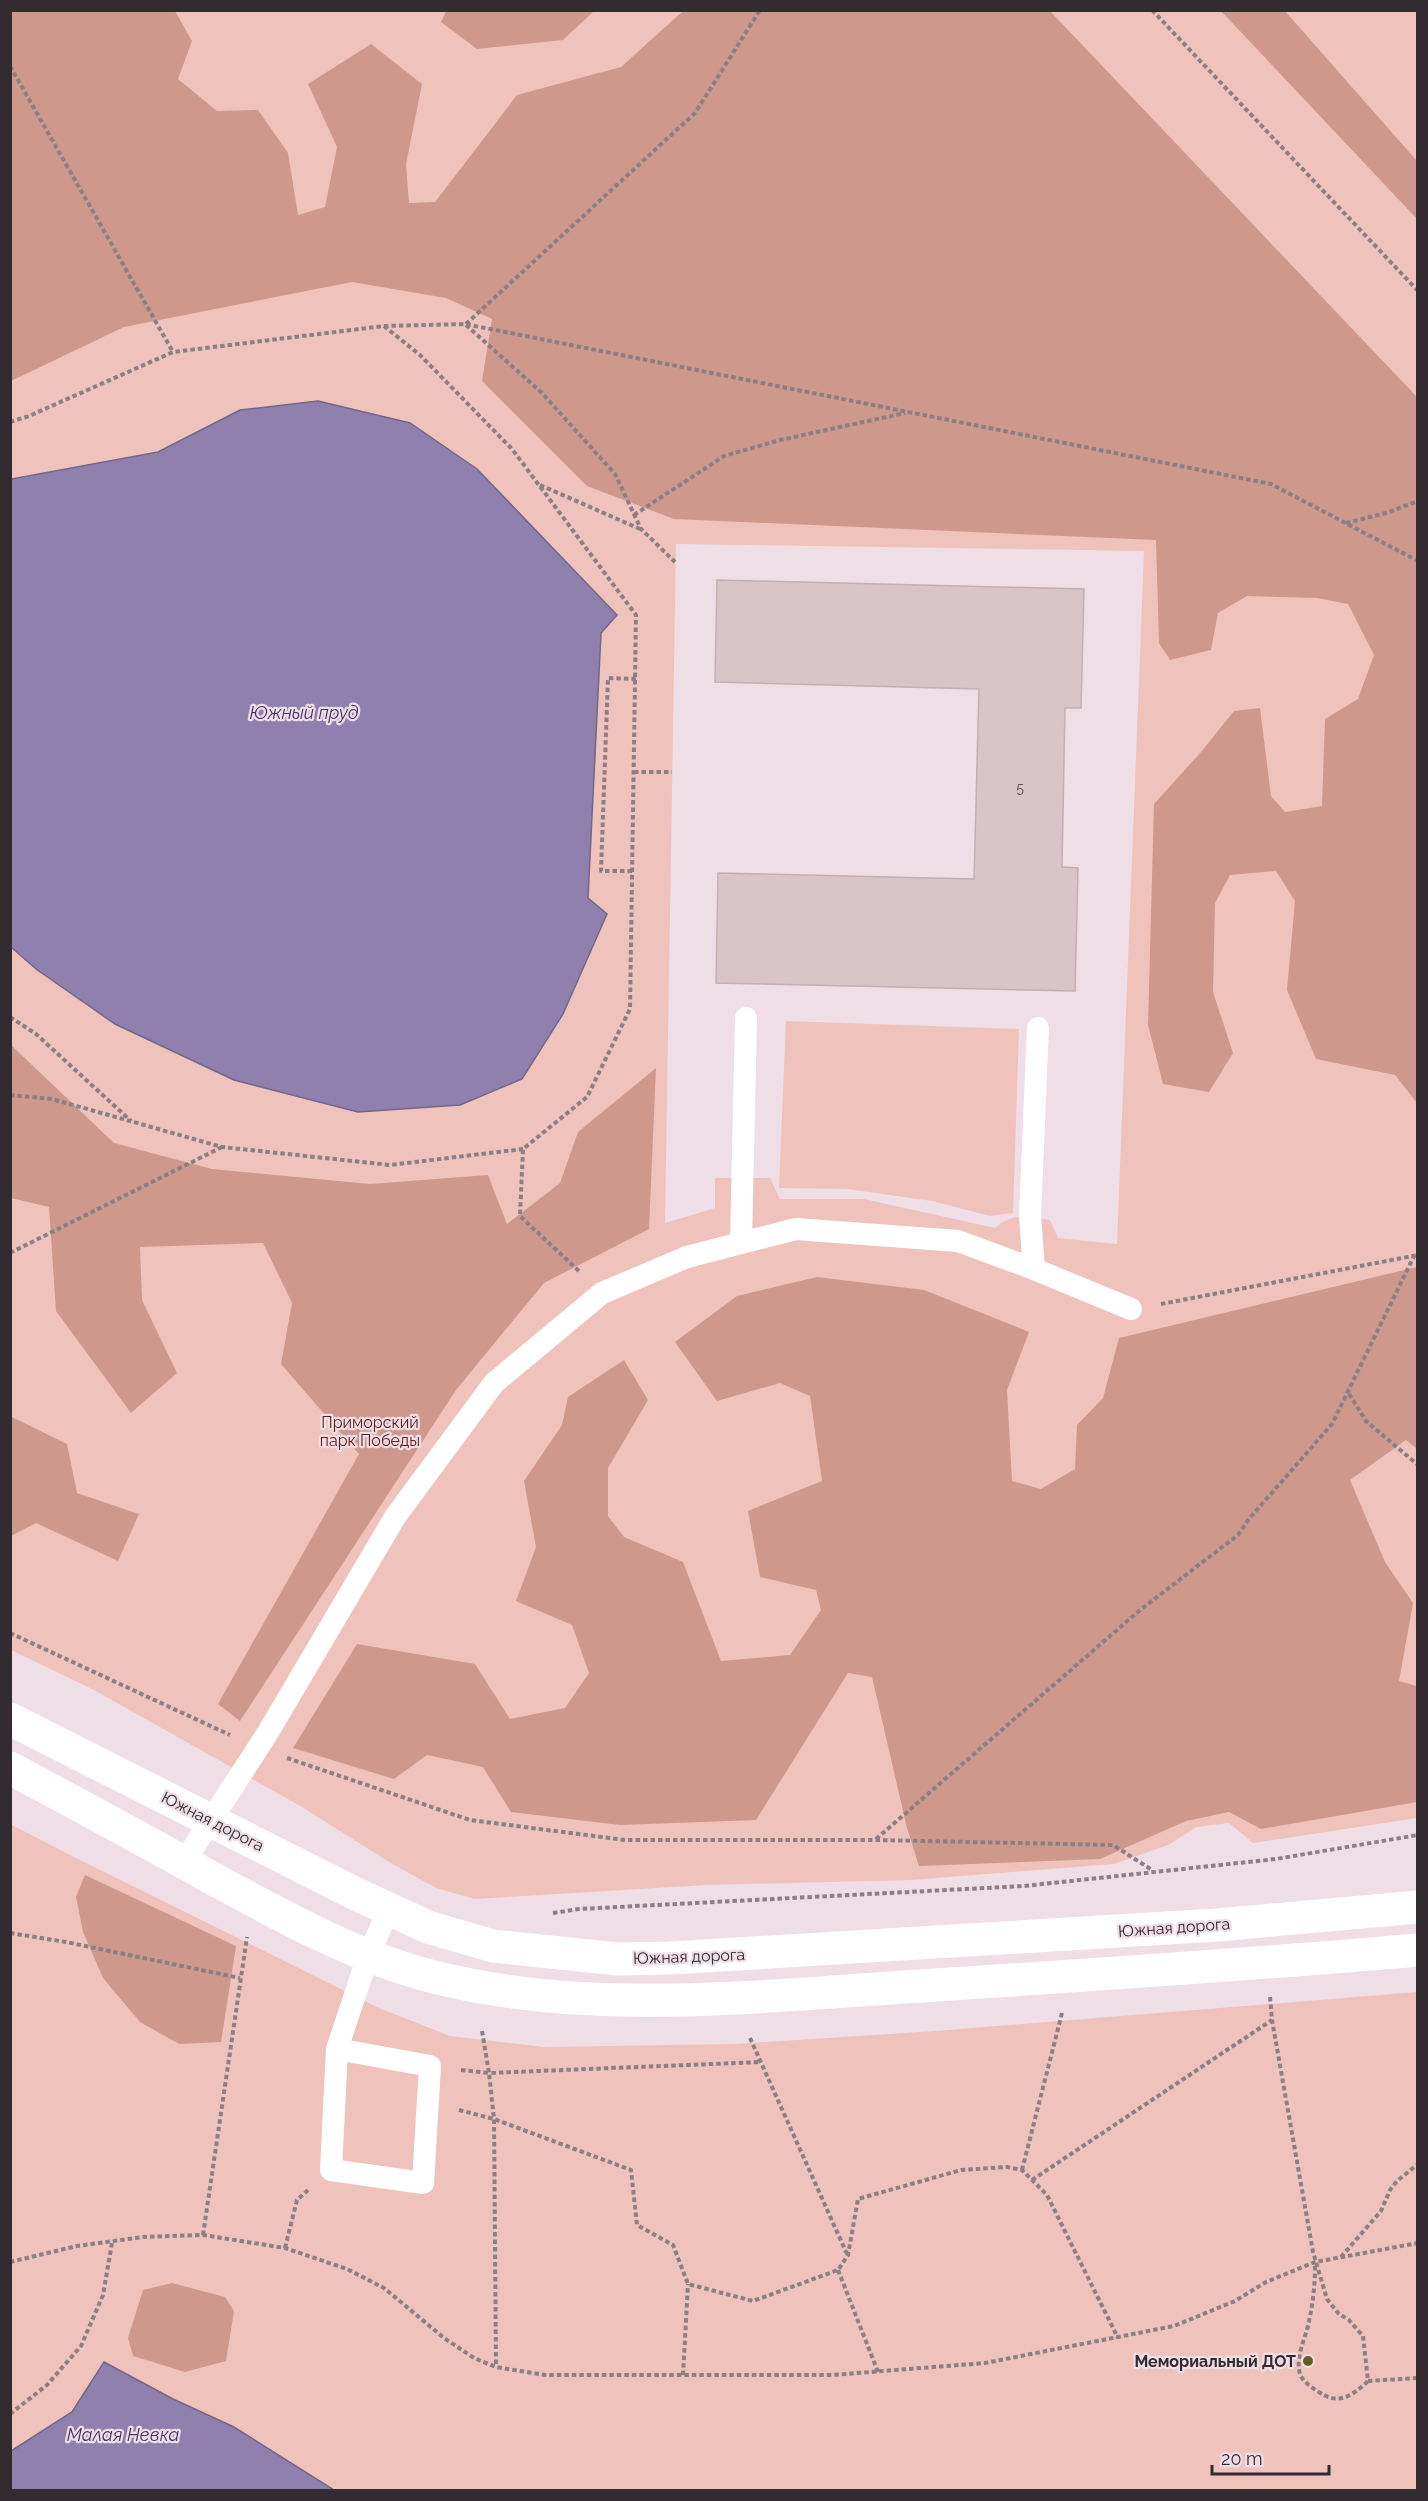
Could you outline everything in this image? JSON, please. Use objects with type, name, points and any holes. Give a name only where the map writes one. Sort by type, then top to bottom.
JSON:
[{"type":"street","name":"Южная дорога","points":[[10,1719],[389,1909],[428,1927],[492,1946],[618,1959],[683,1958],[1217,1925],[1418,1907]]},
{"type":"street","points":[[10,1768],[266,1907],[368,1956],[428,1976],[483,1988],[615,2000],[724,1999],[1220,1967],[1418,1950]]},
{"type":"lane","points":[[741,1243],[746,1018]]},
{"type":"lane","points":[[1034,1269],[1030,1216],[1038,1028]]},
{"type":"lane","points":[[184,1862],[257,1748],[395,1517],[494,1383],[602,1293],[687,1257],[796,1229],[958,1241],[1034,1269],[1131,1310]]},
{"type":"lane","points":[[337,2049],[430,2066],[423,2183],[331,2170],[337,2049],[368,1956],[389,1909]]},
{"type":"path","points":[[465,324],[695,113],[760,10]]},
{"type":"path","points":[[1152,10],[1418,291]]},
{"type":"path","points":[[10,66],[173,352]]},
{"type":"path","points":[[465,324],[541,392],[615,474],[640,529]]},
{"type":"path","points":[[10,422],[29,416],[173,352],[384,326],[465,324],[1271,484],[1418,561]]},
{"type":"path","points":[[10,1095],[52,1099],[222,1147],[390,1165],[523,1149],[587,1097],[630,1009],[636,615],[512,449],[420,355],[384,326]]},
{"type":"path","points":[[634,514],[724,456],[780,440],[907,412]]},
{"type":"path","points":[[539,485],[640,529],[675,562]]},
{"type":"path","points":[[1345,523],[1386,513],[1418,501]]},
{"type":"path","points":[[632,871],[601,871],[608,678],[636,679]]},
{"type":"path","points":[[634,772],[672,772]]},
{"type":"path","points":[[10,1017],[36,1034],[132,1121]]},
{"type":"path","points":[[10,1253],[222,1147]]},
{"type":"path","points":[[523,1149],[520,1216],[602,1293]]},
{"type":"path","points":[[1131,1310],[1416,1256]]},
{"type":"path","points":[[876,1840],[1140,1610],[1238,1535],[1249,1519],[1332,1424],[1416,1256]]},
{"type":"path","points":[[1348,1394],[1366,1421],[1418,1465]]},
{"type":"path","points":[[10,1633],[257,1748],[470,1820],[625,1840],[876,1840],[1113,1845],[1154,1871]]},
{"type":"path","points":[[546,1914],[579,1909],[1024,1886],[1276,1858],[1418,1835]]},
{"type":"path","points":[[10,1933],[66,1942],[240,1978]]},
{"type":"path","points":[[203,2235],[247,1934]]},
{"type":"path","points":[[1270,1997],[1272,2020],[1315,2262],[1327,2299],[1339,2314],[1356,2327],[1365,2343],[1368,2381]]},
{"type":"path","points":[[1022,2170],[1062,2012]]},
{"type":"path","points":[[1032,2180],[1272,2020]]},
{"type":"path","points":[[482,2031],[494,2119],[496,2367]]},
{"type":"path","points":[[750,2038],[848,2255]]},
{"type":"path","points":[[430,2066],[489,2073],[761,2062]]},
{"type":"path","points":[[429,2103],[494,2119],[632,2170],[637,2224],[673,2245],[688,2284],[683,2375]]},
{"type":"path","points":[[1340,2258],[1382,2211],[1390,2190],[1397,2181],[1418,2164]]},
{"type":"path","points":[[688,2284],[753,2301],[838,2270],[848,2255],[858,2199],[961,2170],[1007,2167],[1022,2170],[1047,2194],[1118,2338]]},
{"type":"path","points":[[285,2248],[297,2200],[331,2170]]},
{"type":"path","points":[[10,2262],[77,2246],[143,2237],[203,2235],[285,2248],[347,2269],[384,2288],[444,2338],[474,2358],[496,2367],[545,2375],[832,2375],[986,2363],[1174,2326],[1235,2301],[1266,2282],[1315,2262],[1418,2243]]},
{"type":"path","points":[[10,2414],[47,2385],[81,2346],[103,2295],[112,2243]]},
{"type":"path","points":[[1315,2262],[1315,2291],[1311,2299],[1308,2326],[1300,2352],[1300,2375],[1305,2382],[1334,2399],[1345,2398],[1368,2381],[1418,2378]]},
{"type":"path","points":[[838,2270],[878,2372]]},
{"type":"green space","points":[[11,10],[175,11],[192,41],[178,79],[217,111],[258,110],[288,153],[298,215],[325,207],[337,147],[308,84],[371,44],[422,84],[406,164],[409,203],[435,202],[517,95],[621,67],[683,11],[1050,11],[1417,397],[1417,1103],[1395,1075],[1316,1059],[1287,990],[1295,901],[1276,871],[1230,875],[1215,903],[1213,992],[1233,1053],[1209,1092],[1163,1084],[1148,1025],[1154,804],[1234,711],[1260,708],[1271,796],[1285,812],[1322,806],[1325,719],[1358,699],[1374,655],[1348,604],[1317,598],[1247,596],[1218,613],[1211,650],[1170,660],[1159,643],[1156,540],[674,519],[587,486],[482,381],[492,319],[446,298],[352,282],[124,327],[11,381]]},
{"type":"green space","points":[[446,10],[594,11],[563,40],[477,49],[441,22]]},
{"type":"green space","name":"Приморский парк Победы","points":[[10,11],[1417,11],[1417,1818],[1253,1843],[1229,1823],[1197,1827],[1168,1845],[1114,1864],[912,1880],[706,1885],[475,1899],[436,1888],[389,1862],[302,1807],[94,1690],[11,1650]],"holes":[[[676,544],[1144,551],[1117,1244],[1058,1238],[1050,1220],[1034,1217],[1014,1217],[995,1228],[864,1199],[780,1199],[770,1178],[715,1178],[715,1208],[665,1223]]]},
{"type":"green space","points":[[1221,11],[1285,11],[1417,161],[1417,219]]},
{"type":"green space","points":[[786,1021],[1019,1029],[1013,1213],[990,1216],[932,1201],[847,1189],[779,1188]]},
{"type":"green space","points":[[11,1045],[114,1143],[212,1169],[370,1184],[488,1175],[507,1224],[560,1183],[578,1132],[656,1068],[649,1229],[544,1283],[456,1390],[240,1721],[218,1704],[359,1454],[281,1364],[292,1303],[263,1243],[140,1247],[142,1300],[177,1373],[131,1413],[56,1311],[49,1207],[11,1198]]},
{"type":"green space","points":[[1417,1267],[1417,1449],[1406,1440],[1350,1480],[1385,1562],[1413,1603],[1399,1681],[1417,1686],[1417,1802],[1261,1829],[1229,1812],[1186,1821],[1100,1859],[919,1866],[907,1828],[872,1677],[848,1673],[756,1820],[620,1825],[511,1812],[483,1767],[427,1755],[394,1779],[293,1748],[357,1644],[475,1664],[510,1719],[565,1708],[589,1673],[572,1625],[516,1601],[536,1547],[524,1481],[562,1425],[568,1397],[624,1360],[648,1400],[608,1468],[608,1516],[624,1537],[683,1562],[721,1661],[790,1655],[821,1610],[816,1590],[760,1577],[748,1511],[822,1481],[810,1396],[780,1383],[717,1401],[675,1342],[737,1296],[817,1277],[924,1290],[1029,1332],[1007,1390],[1012,1481],[1041,1489],[1075,1469],[1077,1425],[1103,1398],[1119,1338]]},
{"type":"green space","points":[[10,1416],[67,1444],[77,1493],[139,1514],[118,1561],[36,1523],[11,1536]]},
{"type":"green space","points":[[10,1824],[379,2008],[450,2036],[544,2047],[734,2044],[936,2031],[1417,1992],[1417,2490],[334,2490],[234,2427],[173,2399],[104,2362],[72,2412],[11,2451]]},
{"type":"green space","points":[[85,1875],[236,1946],[221,2042],[179,2044],[140,2022],[103,1978],[83,1932],[76,1897]]},
{"type":"green space","points":[[172,2283],[225,2297],[234,2311],[226,2361],[185,2372],[133,2356],[128,2338],[143,2290]]},
{"type":"water","name":"Южный пруд","points":[[318,401],[410,423],[477,469],[617,615],[601,633],[588,898],[607,914],[563,1014],[522,1079],[460,1105],[358,1112],[234,1080],[115,1024],[36,969],[11,947],[11,479],[158,452],[240,410]]},
{"type":"water","name":"Малая Невка","points":[[104,2362],[173,2399],[234,2427],[334,2490],[11,2490],[11,2451],[72,2412]]},
{"type":"building","points":[[717,580],[1084,589],[1081,708],[1065,708],[1062,867],[1078,868],[1075,991],[716,983],[718,873],[974,879],[979,689],[715,682]]},
{"type":"place","name":"Мемориальный ДОТ","points":[[1308,2361]]}]
